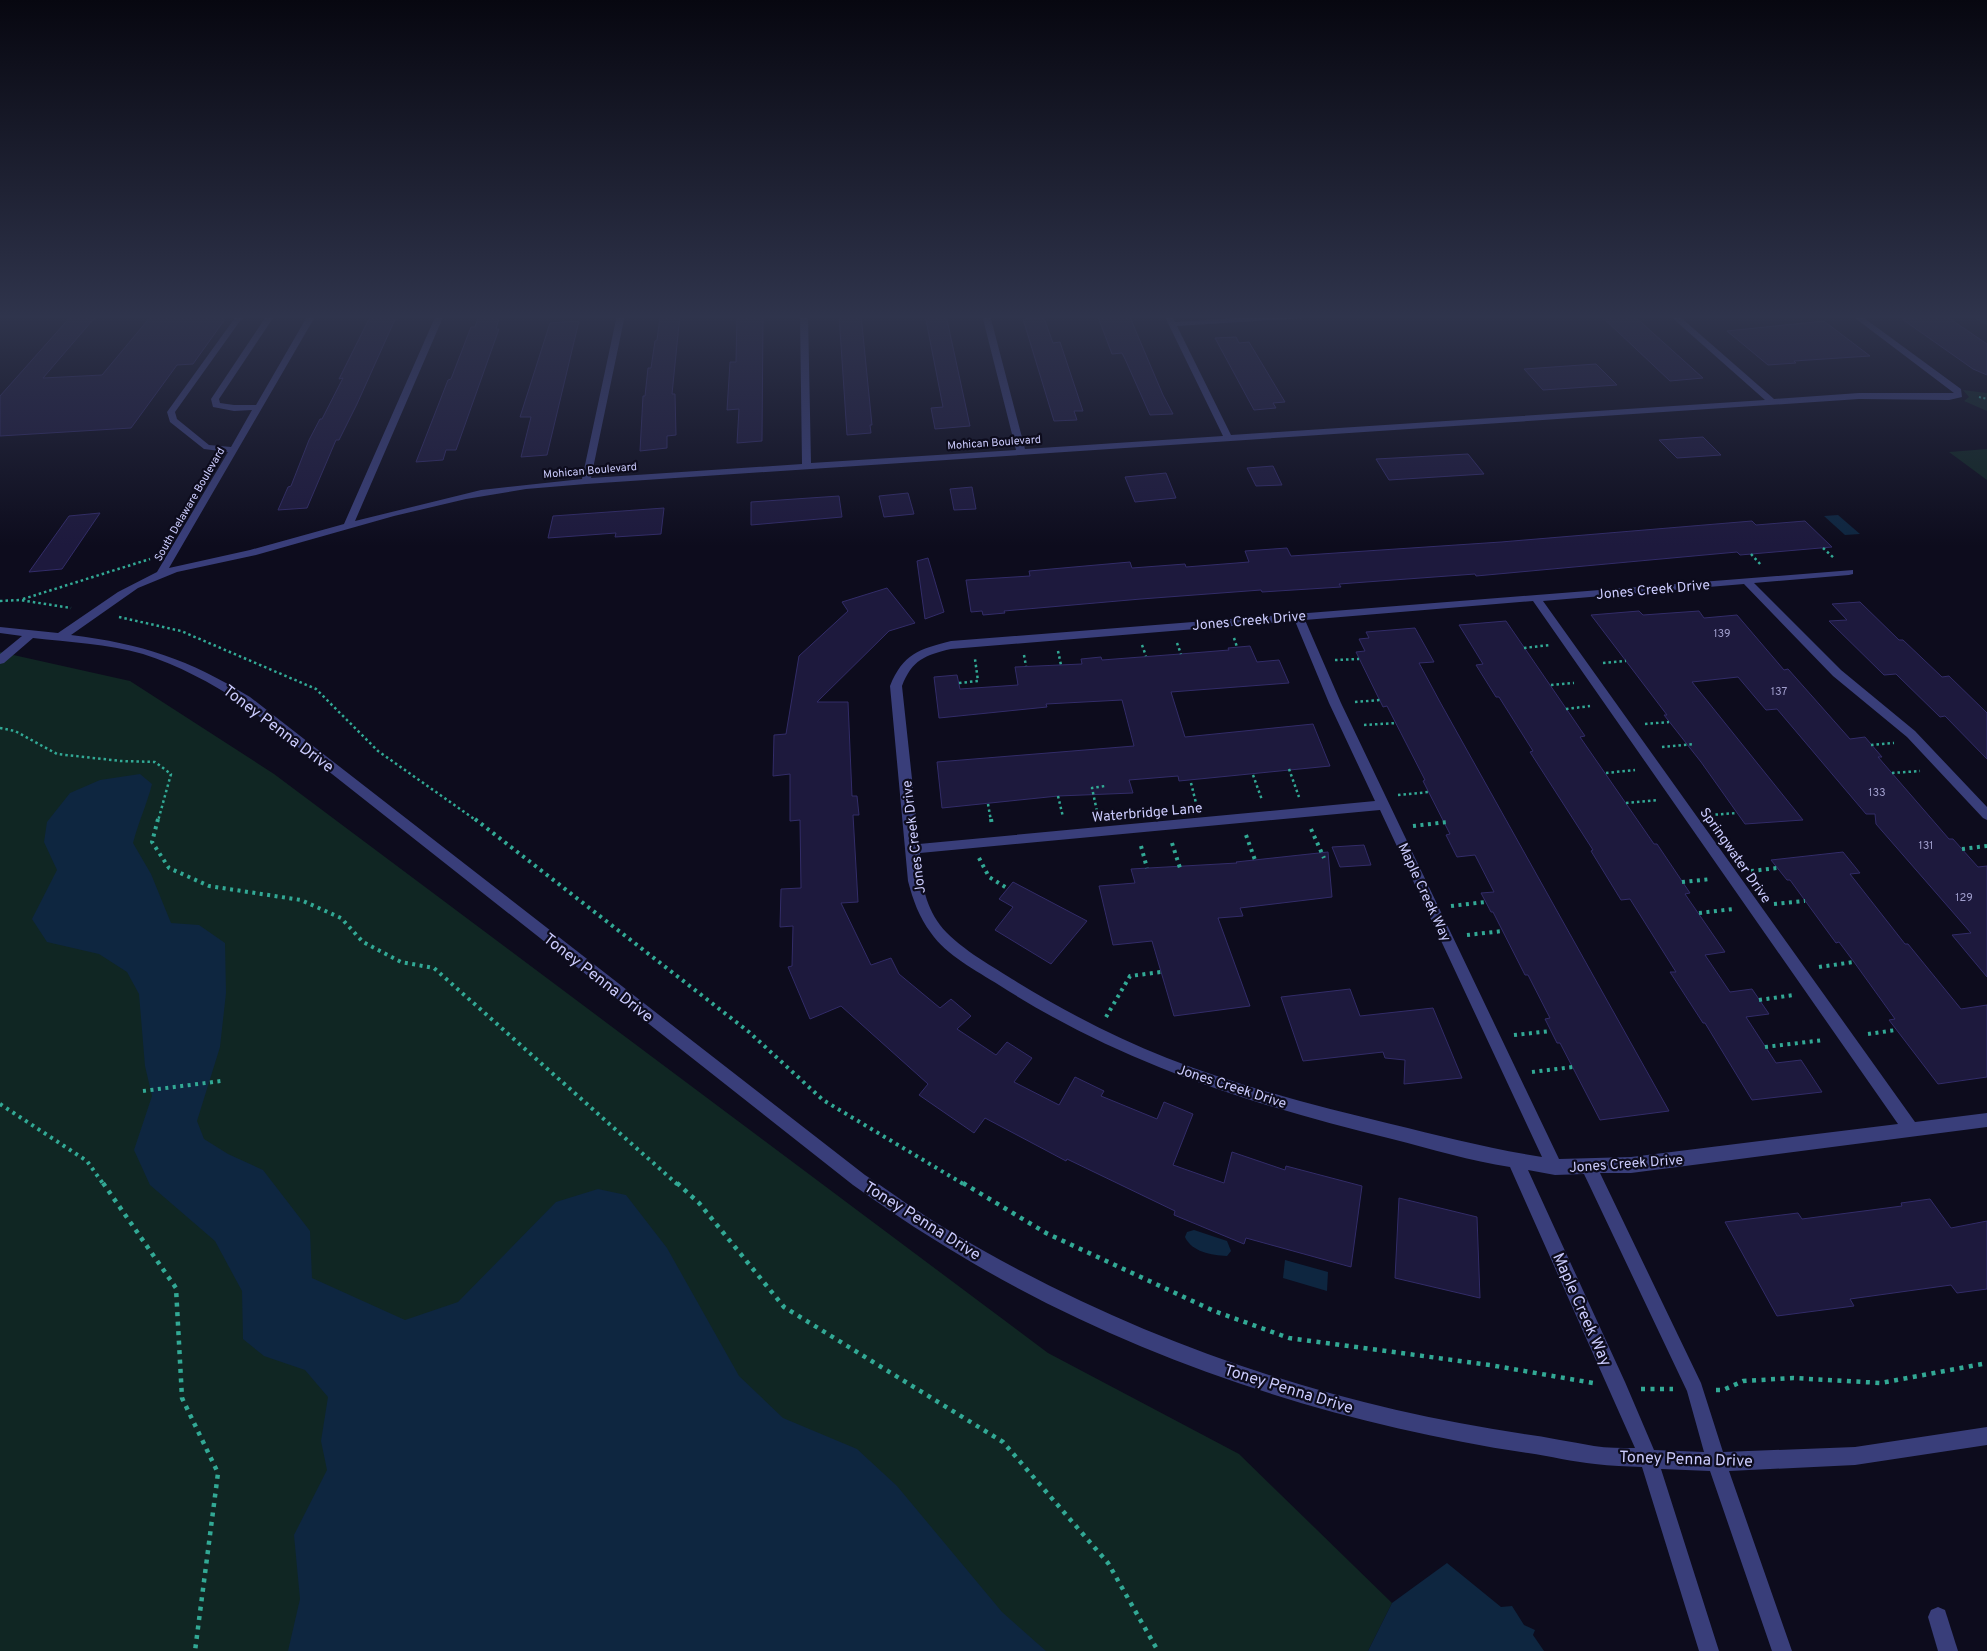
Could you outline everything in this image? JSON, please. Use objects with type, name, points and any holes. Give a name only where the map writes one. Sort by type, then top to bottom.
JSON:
[{"type":"street","points":[[186,392],[172,412],[173,420],[207,447],[234,450]]},
{"type":"street","points":[[220,392],[216,399],[216,405],[222,407],[259,406]]},
{"type":"street","name":"South Delaware Boulevard","points":[[161,574],[267,392]]},
{"type":"street","points":[[349,524],[406,392]]},
{"type":"street","points":[[586,481],[605,392]]},
{"type":"street","points":[[806,392],[807,466]]},
{"type":"street","points":[[1005,392],[1020,452]]},
{"type":"street","points":[[1205,392],[1228,438]]},
{"type":"street","points":[[1761,392],[1772,402]]},
{"type":"street","name":"Mohican Boulevard","points":[[59,638],[134,587],[161,574],[263,550],[349,524],[467,496],[528,486],[1859,396],[1950,397],[1959,395],[1958,392]]},
{"type":"street","name":"Jones Creek Drive","points":[[1849,572],[973,642],[951,644],[930,650],[914,658],[901,671],[896,686],[915,881],[919,898],[936,930],[966,957],[1007,983],[1097,1033],[1162,1063],[1245,1092],[1335,1118],[1516,1162],[1555,1167],[1631,1165],[1987,1120]]},
{"type":"street","points":[[1746,581],[1822,658],[1911,734],[1987,815]]},
{"type":"street","name":"Springwater Drive","points":[[1536,598],[1911,1129]]},
{"type":"street","name":"Maple Creek Way","points":[[1298,616],[1346,727],[1555,1167]]},
{"type":"street","name":"Toney Penna Drive","points":[[0,630],[132,648],[179,664],[220,684],[246,700],[859,1180],[941,1235],[1032,1286],[1132,1334],[1240,1375],[1353,1409],[1470,1435],[1594,1455],[1648,1457],[1685,1461],[1716,1460],[1742,1462],[1855,1456],[1987,1436]]},
{"type":"street","points":[[0,660],[31,634]]},
{"type":"street","name":"Waterbridge Lane","points":[[913,849],[1268,816],[1382,800]]},
{"type":"street","name":"Maple Creek Way","points":[[1516,1162],[1619,1388],[1648,1457],[1709,1651]]},
{"type":"street","points":[[1589,1167],[1695,1389],[1716,1460],[1782,1651]]},
{"type":"street","points":[[1938,1617],[1948,1651]]},
{"type":"path","points":[[1978,397],[1987,399]]},
{"type":"path","points":[[20,600],[150,559]]},
{"type":"path","points":[[0,601],[20,600],[69,607]]},
{"type":"path","points":[[121,617],[180,631],[316,689],[378,751],[468,814],[742,1026],[824,1100],[1046,1233],[1214,1311],[1289,1338],[1490,1365],[1619,1388],[1723,1390],[1744,1381],[1793,1378],[1882,1383],[1987,1363]]},
{"type":"path","points":[[958,682],[978,681],[973,642]]},
{"type":"path","points":[[1346,727],[1396,723]]},
{"type":"path","points":[[0,728],[15,732],[57,754],[121,761],[155,762],[171,774],[152,842],[169,868],[209,886],[301,900],[342,918],[363,942],[401,962],[434,968],[700,1203],[784,1307],[1003,1442],[1108,1563],[1158,1651]]},
{"type":"path","points":[[1642,749],[1694,744]]},
{"type":"path","points":[[1606,773],[1656,768]]},
{"type":"path","points":[[1289,769],[1304,812],[1324,858]]},
{"type":"path","points":[[1892,773],[1943,769]]},
{"type":"path","points":[[1253,775],[1268,816]]},
{"type":"path","points":[[1190,783],[1202,822]]},
{"type":"path","points":[[1102,831],[1092,788],[1105,786]]},
{"type":"path","points":[[1382,800],[1429,792]]},
{"type":"path","points":[[1626,803],[1678,798]]},
{"type":"path","points":[[1239,818],[1255,860]]},
{"type":"path","points":[[1394,828],[1447,822]]},
{"type":"path","points":[[1168,825],[1180,868]]},
{"type":"path","points":[[1136,828],[1147,868]]},
{"type":"path","points":[[976,843],[980,862],[986,874],[1007,888]]},
{"type":"path","points":[[1962,849],[1987,846]]},
{"type":"path","points":[[1682,882],[1733,876]]},
{"type":"path","points":[[1699,914],[1805,901]]},
{"type":"path","points":[[1432,908],[1486,902]]},
{"type":"path","points":[[1447,938],[1503,931]]},
{"type":"path","points":[[1798,969],[1854,962]]},
{"type":"path","points":[[1097,1033],[1130,976],[1161,972]]},
{"type":"path","points":[[1759,1000],[1815,993]]},
{"type":"path","points":[[1766,1047],[1896,1030]]},
{"type":"path","points":[[1494,1037],[1551,1031]]},
{"type":"path","points":[[1512,1075],[1573,1067]]},
{"type":"path","points":[[143,1091],[221,1081]]},
{"type":"path","points":[[0,1104],[87,1161],[176,1288],[182,1398],[218,1473],[195,1651]]},
{"type":"green space","points":[[1965,392],[1987,393],[1987,411],[1964,401],[1969,397]]},
{"type":"green space","points":[[1987,449],[1987,480],[1949,452]]},
{"type":"green space","points":[[0,652],[130,681],[274,774],[1048,1353],[1239,1454],[1392,1603],[1368,1651],[0,1651]]},
{"type":"water","points":[[1838,515],[1860,534],[1845,535],[1824,516]]},
{"type":"water","points":[[140,774],[152,784],[133,843],[151,874],[171,923],[199,925],[225,943],[226,993],[220,1047],[197,1121],[204,1139],[228,1154],[263,1170],[310,1231],[312,1278],[405,1320],[458,1302],[556,1202],[598,1189],[626,1195],[667,1248],[739,1376],[783,1418],[857,1449],[897,1486],[1002,1612],[1046,1651],[288,1651],[300,1599],[294,1535],[327,1470],[321,1441],[328,1397],[305,1370],[264,1356],[243,1339],[242,1291],[215,1241],[150,1185],[134,1150],[152,1096],[145,1066],[139,994],[127,972],[99,954],[47,942],[32,919],[57,870],[44,842],[47,822],[70,793],[100,780]]},
{"type":"water","points":[[1194,1230],[1227,1241],[1231,1251],[1227,1256],[1209,1254],[1197,1249],[1185,1237],[1187,1232]]},
{"type":"water","points":[[1285,1260],[1328,1272],[1327,1291],[1283,1278]]},
{"type":"water","points":[[1447,1563],[1501,1607],[1512,1606],[1524,1625],[1535,1630],[1533,1635],[1544,1651],[1368,1651],[1392,1603]]},
{"type":"building","points":[[4,392],[157,392],[131,428],[0,436],[0,396]]},
{"type":"building","points":[[336,392],[362,392],[339,440],[336,440],[307,508],[278,510],[288,487],[291,486],[309,440],[320,419],[322,419]]},
{"type":"building","points":[[443,392],[477,392],[456,450],[446,450],[443,460],[416,462]]},
{"type":"building","points":[[528,392],[562,392],[547,455],[521,457],[531,417],[520,417]]},
{"type":"building","points":[[645,392],[672,392],[672,394],[675,394],[676,435],[667,436],[667,448],[640,451],[643,396],[645,396]]},
{"type":"building","points":[[728,392],[762,392],[762,441],[737,443],[739,409],[727,410]]},
{"type":"building","points":[[844,392],[869,392],[871,433],[847,435]]},
{"type":"building","points":[[940,392],[963,392],[970,426],[935,429],[931,408],[943,407]]},
{"type":"building","points":[[1045,392],[1077,392],[1083,411],[1074,411],[1077,420],[1054,421]]},
{"type":"building","points":[[1140,392],[1162,392],[1173,414],[1150,415]]},
{"type":"building","points":[[1244,392],[1279,392],[1285,402],[1273,403],[1276,408],[1254,410]]},
{"type":"building","points":[[1703,437],[1721,455],[1677,458],[1659,440]]},
{"type":"building","points":[[1468,454],[1484,474],[1389,480],[1376,459]]},
{"type":"building","points":[[1273,466],[1282,485],[1256,486],[1247,468]]},
{"type":"building","points":[[1166,473],[1176,498],[1135,502],[1125,477]]},
{"type":"building","points":[[972,487],[976,509],[954,510],[950,489]]},
{"type":"building","points":[[908,493],[914,514],[884,517],[879,496]]},
{"type":"building","points":[[839,496],[842,517],[751,525],[751,502]]},
{"type":"building","points":[[664,508],[661,534],[615,537],[616,533],[548,538],[553,516]]},
{"type":"building","points":[[100,513],[62,569],[29,572],[69,516]]},
{"type":"building","points":[[1752,521],[1756,525],[1805,521],[1832,547],[1740,555],[1737,552],[1476,576],[1475,574],[1339,584],[1341,587],[1262,592],[1261,590],[1141,599],[1004,611],[1005,613],[983,615],[982,611],[971,612],[966,580],[1030,576],[1029,571],[1130,562],[1132,568],[1185,564],[1186,567],[1249,562],[1245,551],[1287,548],[1291,556],[1501,542]]},
{"type":"building","points":[[928,558],[944,612],[925,619],[917,561]]},
{"type":"building","points":[[887,588],[915,623],[889,631],[817,702],[848,702],[852,796],[857,796],[859,815],[853,815],[858,902],[841,903],[871,965],[891,958],[899,974],[940,1008],[951,999],[971,1016],[957,1029],[996,1055],[1007,1042],[1032,1058],[1014,1082],[1059,1105],[1075,1077],[1104,1091],[1101,1096],[1157,1119],[1164,1102],[1193,1114],[1173,1165],[1224,1183],[1232,1152],[1285,1170],[1286,1166],[1362,1186],[1351,1267],[1246,1238],[1244,1244],[1174,1215],[1175,1211],[1067,1159],[1066,1161],[985,1118],[974,1133],[919,1095],[928,1084],[841,1006],[810,1019],[788,967],[792,966],[793,926],[780,927],[781,889],[801,888],[800,820],[790,821],[790,774],[773,776],[774,735],[786,734],[799,656],[848,611],[842,602]]},
{"type":"building","points":[[1860,602],[1899,640],[1903,640],[1942,677],[1949,676],[1987,713],[1987,759],[1945,716],[1940,717],[1896,674],[1884,675],[1829,621],[1847,620],[1832,604]]},
{"type":"building","points":[[1639,611],[1643,615],[1699,611],[1704,618],[1737,615],[1784,670],[1788,669],[1850,739],[1865,737],[1882,757],[1878,757],[1949,839],[1953,839],[1978,867],[1987,866],[1987,977],[1952,935],[1971,933],[1876,824],[1875,814],[1866,814],[1777,709],[1766,710],[1738,677],[1692,682],[1803,820],[1745,824],[1701,762],[1664,715],[1667,715],[1591,615]]},
{"type":"building","points":[[1506,621],[1585,736],[1580,737],[1690,893],[1685,894],[1725,952],[1705,955],[1730,992],[1752,989],[1769,1014],[1746,1017],[1776,1063],[1801,1060],[1822,1092],[1752,1100],[1705,1023],[1703,1023],[1670,972],[1676,972],[1630,899],[1621,900],[1591,851],[1593,850],[1530,752],[1533,751],[1476,665],[1483,664],[1459,625]]},
{"type":"building","points":[[1415,628],[1434,662],[1419,663],[1669,1111],[1600,1120],[1560,1043],[1557,1043],[1545,1019],[1550,1018],[1528,975],[1525,975],[1493,912],[1491,912],[1481,893],[1494,892],[1475,855],[1457,857],[1446,835],[1450,834],[1423,781],[1425,780],[1387,706],[1383,707],[1356,652],[1365,651],[1359,639],[1369,638],[1366,632]]},
{"type":"building","points":[[1250,646],[1257,662],[1279,660],[1289,683],[1171,692],[1185,737],[1313,724],[1330,766],[1179,781],[1178,776],[1129,780],[1133,793],[1058,796],[942,808],[937,762],[1134,746],[1122,700],[1046,704],[1047,707],[939,718],[934,677],[957,675],[960,689],[1018,685],[1015,667],[1082,664],[1081,659],[1101,657],[1102,660],[1180,654],[1229,650],[1228,648]]},
{"type":"building","points":[[1364,845],[1371,865],[1340,867],[1332,847]]},
{"type":"building","points":[[1328,852],[1332,897],[1240,908],[1243,916],[1218,918],[1250,1006],[1174,1016],[1152,941],[1113,945],[1099,886],[1135,883],[1131,869],[1237,863]]},
{"type":"building","points":[[1843,852],[1860,873],[1850,874],[1905,944],[1908,944],[1961,1009],[1987,1005],[1987,1077],[1938,1084],[1889,1020],[1895,1019],[1854,962],[1839,942],[1836,943],[1790,880],[1787,880],[1771,860]]},
{"type":"building","points":[[1013,882],[1087,921],[1051,964],[995,930],[1013,907],[999,899]]},
{"type":"building","points":[[1350,989],[1360,1016],[1433,1008],[1462,1078],[1404,1084],[1405,1060],[1385,1058],[1383,1052],[1303,1061],[1281,997]]},
{"type":"building","points":[[1399,1198],[1477,1217],[1480,1298],[1395,1278]]},
{"type":"building","points":[[1930,1199],[1951,1228],[1987,1221],[1987,1289],[1957,1293],[1951,1285],[1850,1299],[1854,1306],[1777,1316],[1725,1222],[1798,1213],[1802,1219],[1902,1206],[1901,1203]]}]
